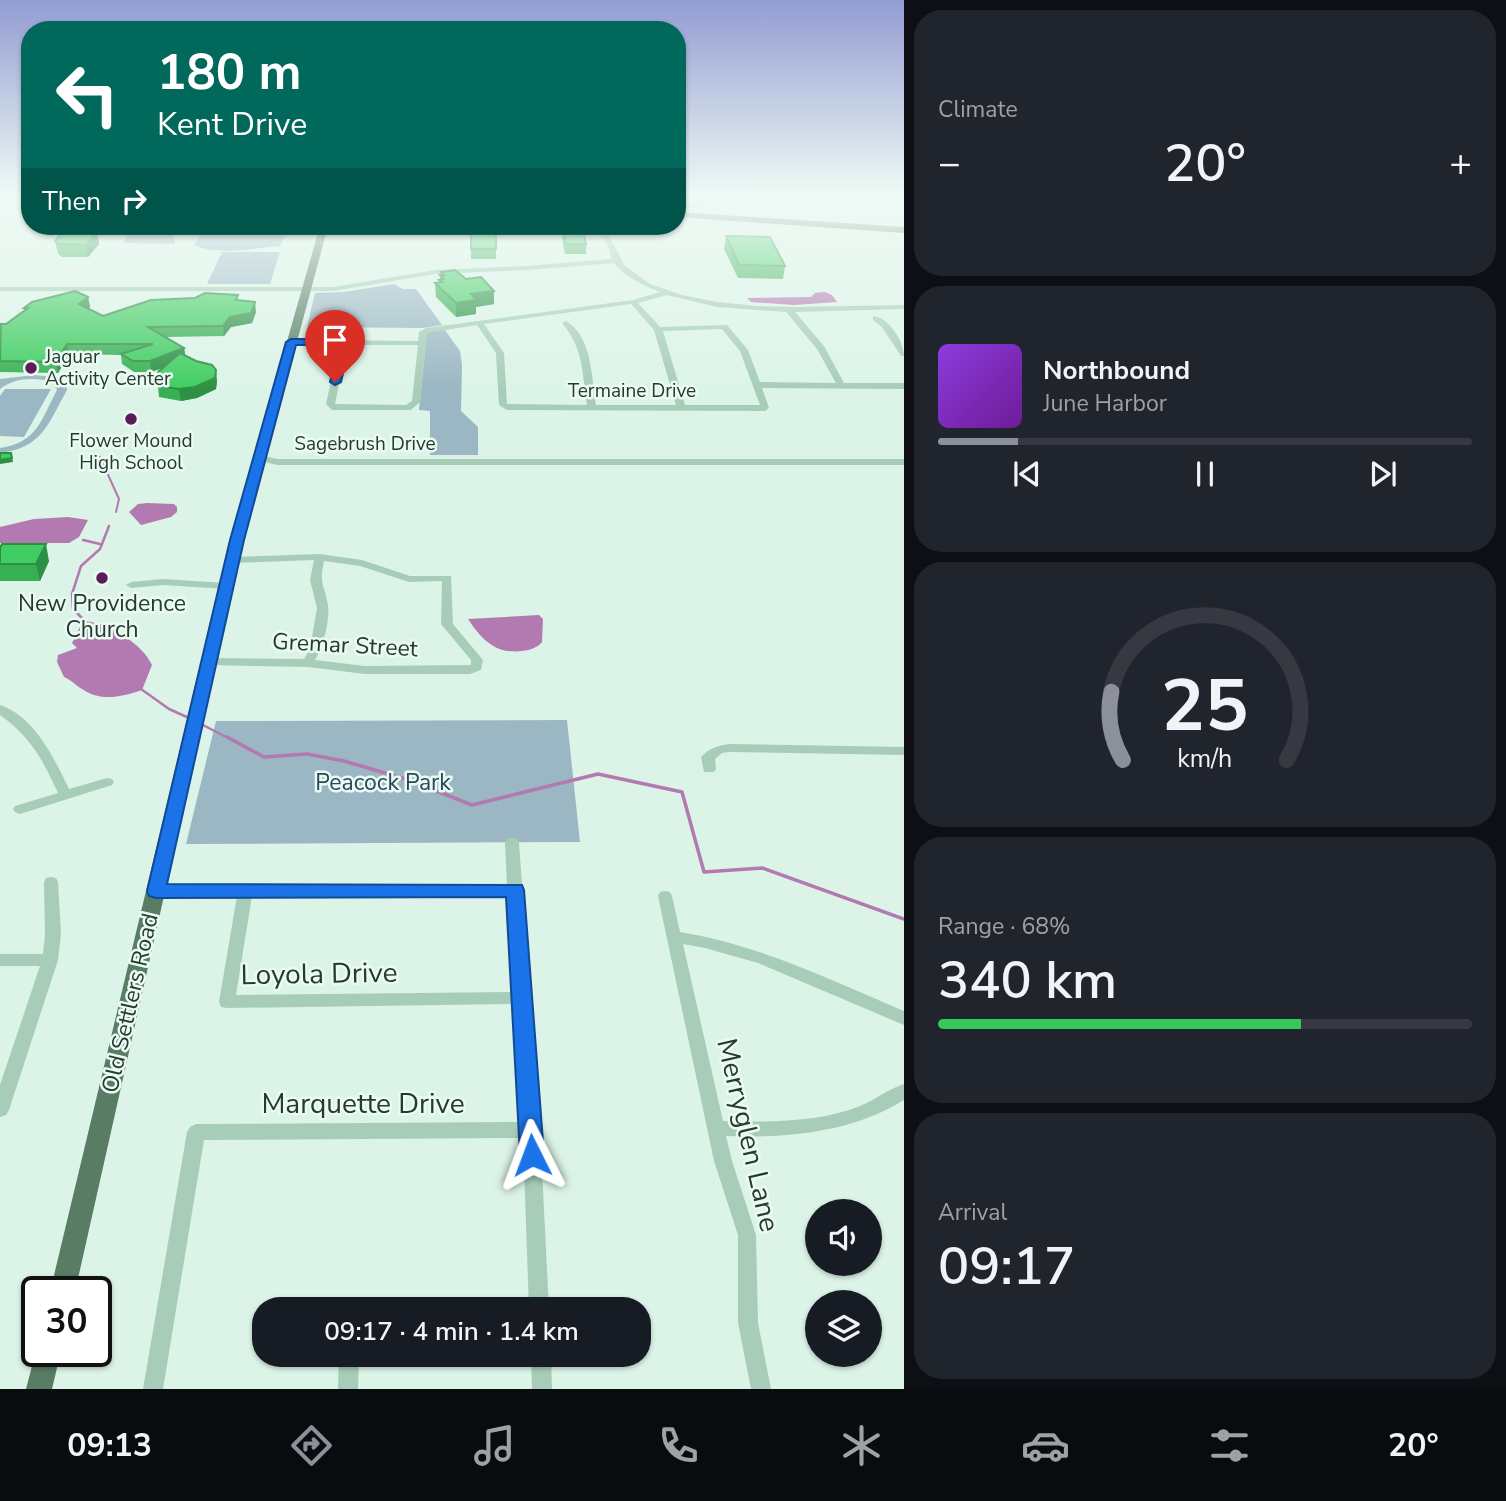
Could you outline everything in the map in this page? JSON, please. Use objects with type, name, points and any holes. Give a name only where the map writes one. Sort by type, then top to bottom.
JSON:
[{"type":"main road","name":"Old Settlers Road","points":[[66,1276],[226,586],[314,261]]},
{"type":"main road","points":[[39,1389],[44,1367]]},
{"type":"street","points":[[0,289],[305,290],[364,286],[435,272],[615,261],[632,276],[670,292],[729,306],[789,310],[904,307]]},
{"type":"street","points":[[344,342],[330,404],[332,407],[413,407],[416,402],[421,343],[426,330],[633,302],[670,292]]},
{"type":"street","points":[[633,302],[658,329],[681,408]]},
{"type":"street","points":[[789,310],[821,348],[841,386]]},
{"type":"street","points":[[876,318],[885,325],[904,354]]},
{"type":"street","points":[[566,323],[573,328],[582,343],[592,408]]},
{"type":"street","points":[[480,324],[500,353],[503,405],[507,407]]},
{"type":"street","points":[[658,329],[724,327],[744,350],[765,408],[758,408]]},
{"type":"street","points":[[291,342],[421,343]]},
{"type":"street","points":[[758,386],[904,386]]},
{"type":"street","name":"Termaine Drive","points":[[507,407],[758,408]]},
{"type":"street","name":"Sagebrush Drive","points":[[260,458],[277,461],[904,460]]},
{"type":"street","points":[[233,560],[320,557],[315,580],[323,608],[316,649],[308,663]]},
{"type":"street","name":"Gremar Street","points":[[209,662],[308,663],[365,670],[470,670],[477,667],[477,660],[447,624],[447,578],[409,579],[362,563],[320,557]]},
{"type":"street","points":[[131,585],[163,582],[226,586]]},
{"type":"street","points":[[0,709],[40,742],[65,794]]},
{"type":"street","points":[[709,769],[708,757],[729,748],[904,751]]},
{"type":"street","points":[[20,809],[107,782]]},
{"type":"street","points":[[512,843],[531,1130],[538,1297]]},
{"type":"street","points":[[0,1110],[5,1082],[50,960],[53,934],[51,882]]},
{"type":"street","points":[[156,891],[515,890]]},
{"type":"street","name":"Loyola Drive","points":[[244,891],[227,1002],[522,998]]},
{"type":"street","name":"Merryglen Lane","points":[[666,895],[723,1161],[747,1234],[748,1323],[761,1389]]},
{"type":"street","points":[[676,937],[705,940],[748,953],[904,1018]]},
{"type":"street","points":[[0,960],[50,960]]},
{"type":"street","points":[[716,1128],[773,1131],[837,1123],[904,1091]]},
{"type":"street","name":"Marquette Drive","points":[[153,1389],[196,1132],[531,1130]]},
{"type":"street","points":[[348,1389],[349,1367]]},
{"type":"street","points":[[541,1367],[542,1389]]},
{"type":"green space","points":[[218,261],[277,261],[270,284],[207,284]]},
{"type":"green space","points":[[394,284],[403,289],[416,289],[442,325],[423,328],[307,327],[315,293],[344,292]]},
{"type":"green space","points":[[445,330],[460,351],[461,411],[478,427],[478,455],[430,455],[430,411],[419,410],[427,331]]},
{"type":"green space","points":[[34,375],[53,377],[66,384],[67,390],[49,424],[35,440],[26,446],[0,453],[0,448],[22,441],[30,435],[42,420],[57,390],[52,382],[39,379],[18,381],[0,389],[0,379]]},
{"type":"green space","points":[[5,389],[51,389],[24,437],[0,436],[0,396]]},
{"type":"green space","name":"Peacock Park","points":[[567,720],[580,842],[186,844],[216,721]]},
{"type":"shaded area","points":[[825,292],[832,295],[837,302],[794,305],[751,302],[747,298],[811,297],[815,293]]},
{"type":"shaded area","points":[[138,504],[174,504],[177,512],[171,517],[141,525],[129,512]]},
{"type":"shaded area","points":[[68,517],[88,520],[79,537],[69,543],[0,543],[0,527],[34,519]]},
{"type":"shaded area","points":[[539,615],[543,619],[542,642],[538,646],[520,651],[506,651],[491,645],[468,619]]},
{"type":"shaded area","points":[[83,621],[102,625],[123,635],[147,657],[152,665],[142,690],[119,696],[96,696],[64,677],[57,662],[58,655],[77,648],[72,643]]},
{"type":"building","points":[[737,261],[782,261],[785,266],[739,265]]},
{"type":"building","points":[[455,270],[466,279],[481,277],[494,291],[471,294],[476,300],[456,303],[435,283],[444,279],[440,275],[444,275],[441,272]]},
{"type":"building","name":"Flower Mound High School","points":[[75,291],[88,297],[79,304],[103,316],[151,300],[195,298],[205,293],[238,295],[236,300],[255,302],[251,313],[230,317],[223,326],[148,327],[184,348],[150,361],[133,361],[121,354],[153,344],[67,344],[56,362],[0,361],[1,324],[6,324],[32,302]]},
{"type":"building","points":[[180,353],[212,365],[216,370],[215,378],[195,387],[179,389],[158,386],[158,372]]},
{"type":"building","points":[[0,453],[11,453],[12,458],[0,460]]},
{"type":"building","points":[[2,544],[46,544],[36,564],[0,564]]},
{"type":"waterway","points":[[100,457],[119,499],[116,512]]},
{"type":"waterway","points":[[86,622],[73,609],[72,594],[81,566],[100,549],[109,526]]},
{"type":"waterway","points":[[83,540],[100,544]]},
{"type":"waterway","points":[[141,689],[169,709],[189,718]]},
{"type":"waterway","points":[[201,724],[230,739]]},
{"type":"waterway","points":[[227,737],[264,757],[307,754],[344,761],[409,780],[472,805],[598,774],[682,792],[704,872],[762,868],[904,919]]},
{"type":"place","name":"Jaguar Activity Center","points":[[31,368]]},
{"type":"place","name":"Flower Mound High School","points":[[131,419]]},
{"type":"place","name":"New Providence Church","points":[[102,578]]},
{"type":"route","points":[[335,382],[344,342],[291,342],[237,540],[156,891],[515,890],[532,1155]]}]
